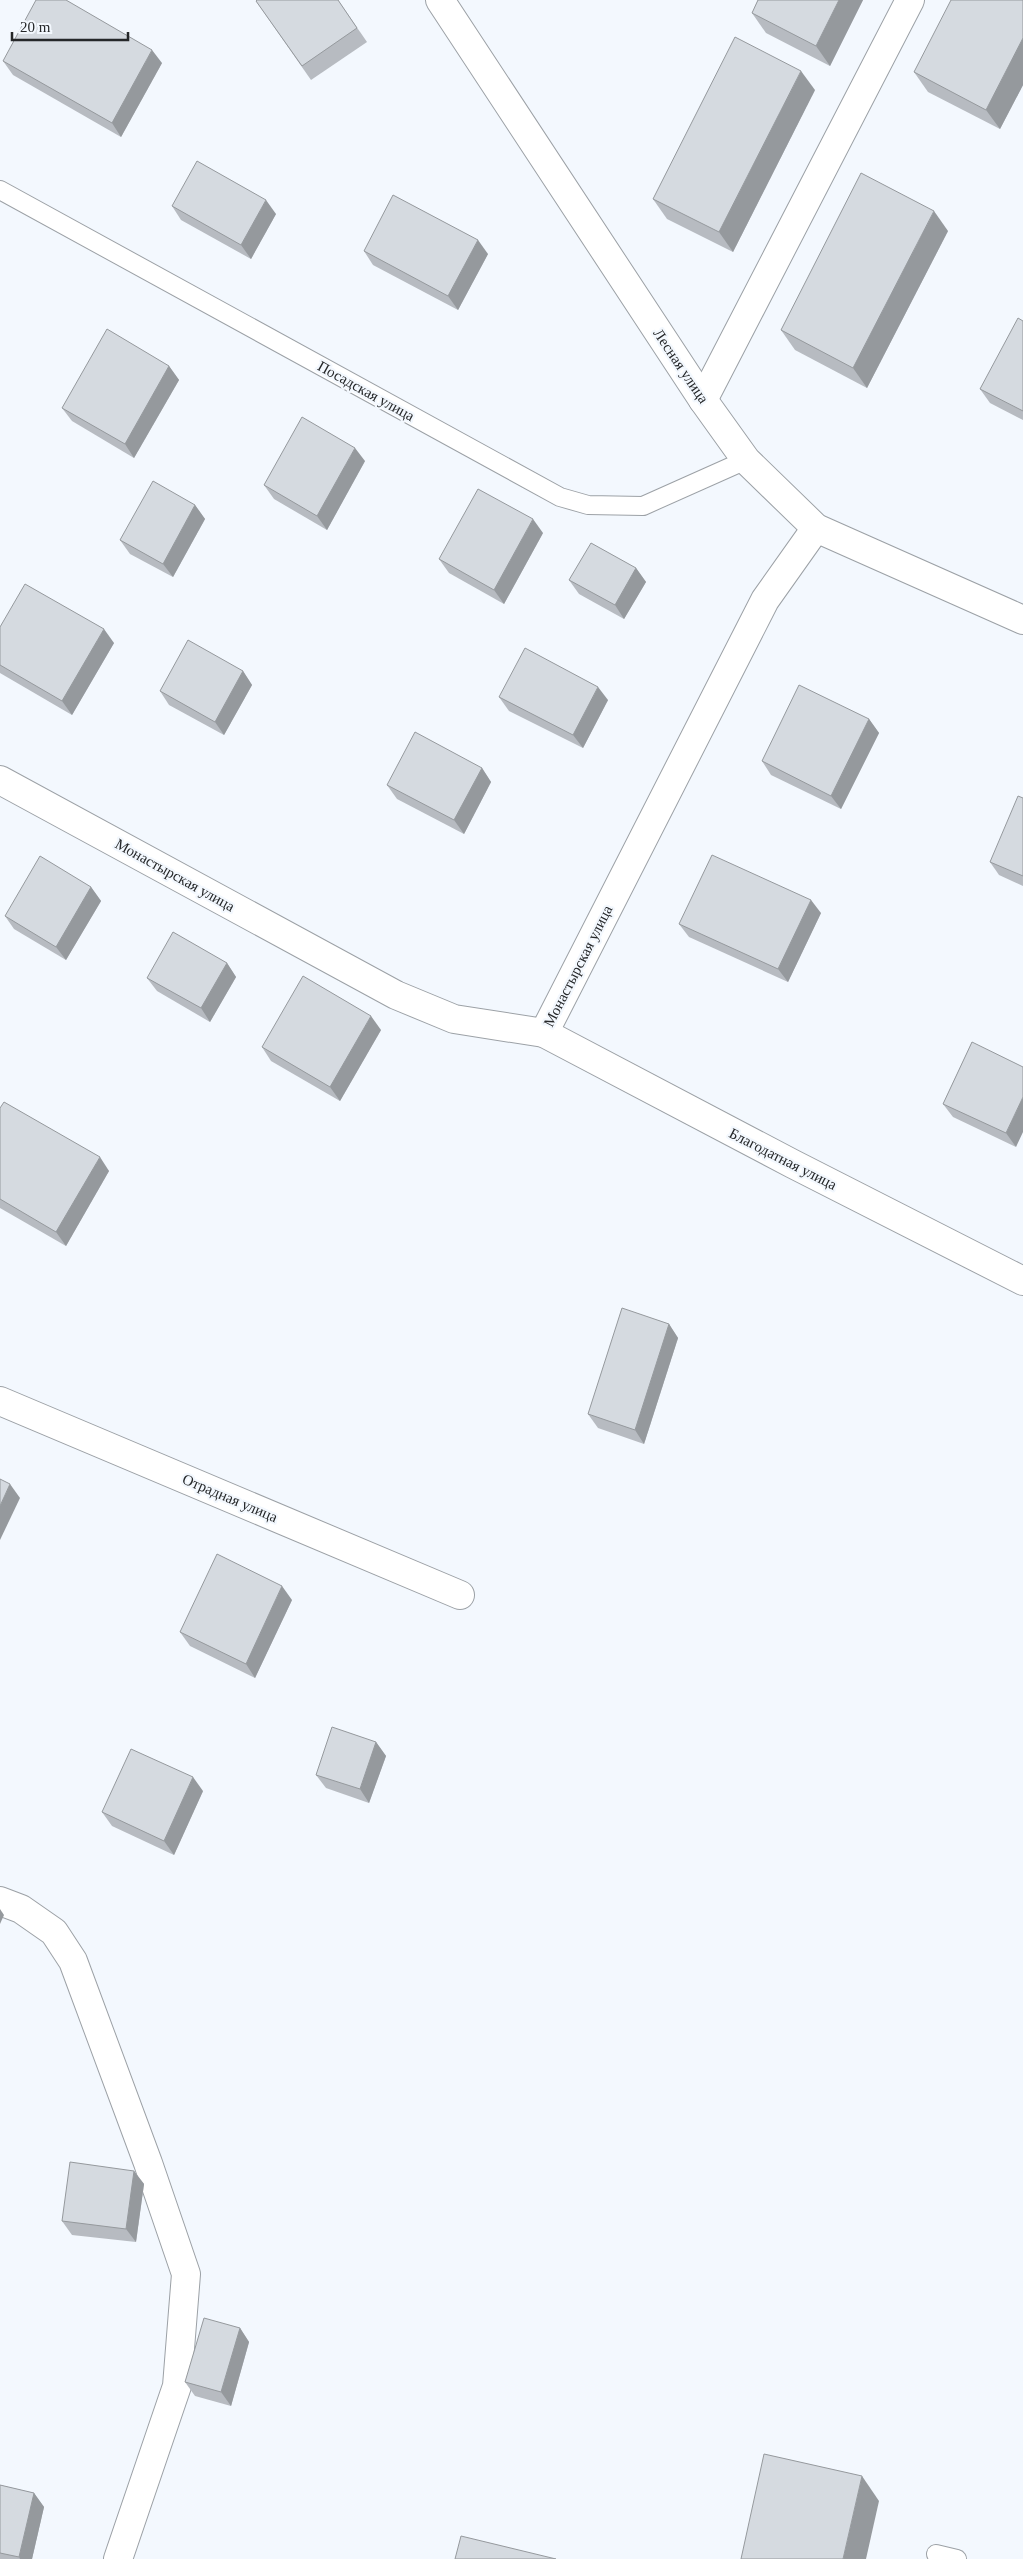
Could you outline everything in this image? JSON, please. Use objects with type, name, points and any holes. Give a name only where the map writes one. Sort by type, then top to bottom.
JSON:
[{"type":"street","name":"Лесная улица","points":[[440,0],[703,400],[746,460],[816,528],[1023,620]]},
{"type":"street","points":[[703,400],[910,0]]},
{"type":"street","name":"Монастырская улица","points":[[0,780],[396,995],[454,1019],[544,1033],[765,600],[816,528]]},
{"type":"street","name":"Благодатная улица","points":[[544,1033],[793,1164],[1023,1281]]},
{"type":"street","name":"Отрадная улица","points":[[0,1401],[460,1595]]},
{"type":"street","points":[[0,1901],[21,1909],[54,1932],[73,1961],[148,2163],[186,2274],[176,2386],[118,2559]]},
{"type":"lane","name":"Посадская улица","points":[[0,190],[560,497],[588,505],[643,506],[746,460]]},
{"type":"lane","points":[[936,2554],[957,2559]]},
{"type":"building","points":[[36,0],[66,0],[152,50],[112,123],[3,61]]},
{"type":"building","points":[[257,0],[338,0],[357,28],[302,66]]},
{"type":"building","points":[[758,0],[839,0],[816,46],[752,13]]},
{"type":"building","points":[[951,0],[1023,0],[1023,38],[986,110],[914,72]]},
{"type":"building","points":[[735,37],[801,71],[719,232],[653,199]]},
{"type":"building","points":[[197,161],[266,200],[241,245],[172,206]]},
{"type":"building","points":[[861,173],[934,211],[853,368],[781,330]]},
{"type":"building","points":[[393,195],[478,240],[448,296],[364,251]]},
{"type":"building","points":[[1018,318],[1023,321],[1023,411],[980,389]]},
{"type":"building","points":[[107,329],[169,366],[125,444],[62,408]]},
{"type":"building","points":[[302,417],[355,448],[317,516],[264,485]]},
{"type":"building","points":[[153,481],[195,505],[163,564],[120,540]]},
{"type":"building","points":[[478,489],[533,519],[494,590],[439,559]]},
{"type":"building","points":[[591,543],[636,568],[615,605],[569,580]]},
{"type":"building","points":[[25,584],[104,629],[62,701],[0,665],[0,627]]},
{"type":"building","points":[[188,640],[243,671],[215,722],[160,691]]},
{"type":"building","points":[[525,648],[598,687],[573,735],[499,697]]},
{"type":"building","points":[[799,685],[869,719],[831,796],[762,761]]},
{"type":"building","points":[[415,732],[482,768],[454,820],[387,785]]},
{"type":"building","points":[[1018,796],[1023,798],[1023,876],[990,862]]},
{"type":"building","points":[[712,855],[811,900],[778,969],[679,924]]},
{"type":"building","points":[[40,856],[91,887],[56,947],[5,916]]},
{"type":"building","points":[[173,932],[227,963],[201,1008],[147,978]]},
{"type":"building","points":[[303,976],[371,1016],[330,1087],[262,1047]]},
{"type":"building","points":[[972,1042],[1023,1067],[1023,1097],[1006,1133],[943,1104]]},
{"type":"building","points":[[4,1102],[100,1157],[56,1232],[0,1199],[0,1108]]},
{"type":"building","points":[[622,1308],[669,1324],[635,1430],[588,1414]]},
{"type":"building","points":[[0,1479],[10,1484],[0,1506]]},
{"type":"building","points":[[217,1554],[282,1586],[246,1664],[180,1632]]},
{"type":"building","points":[[332,1727],[376,1742],[360,1789],[316,1775]]},
{"type":"building","points":[[131,1749],[193,1777],[164,1841],[102,1812]]},
{"type":"building","points":[[70,2162],[134,2171],[126,2229],[62,2221]]},
{"type":"building","points":[[204,2318],[240,2328],[221,2392],[185,2382]]},
{"type":"building","points":[[764,2454],[862,2476],[843,2559],[741,2559]]},
{"type":"building","points":[[0,2485],[34,2493],[19,2557],[0,2553]]},
{"type":"building","points":[[461,2536],[556,2559],[455,2559]]}]
